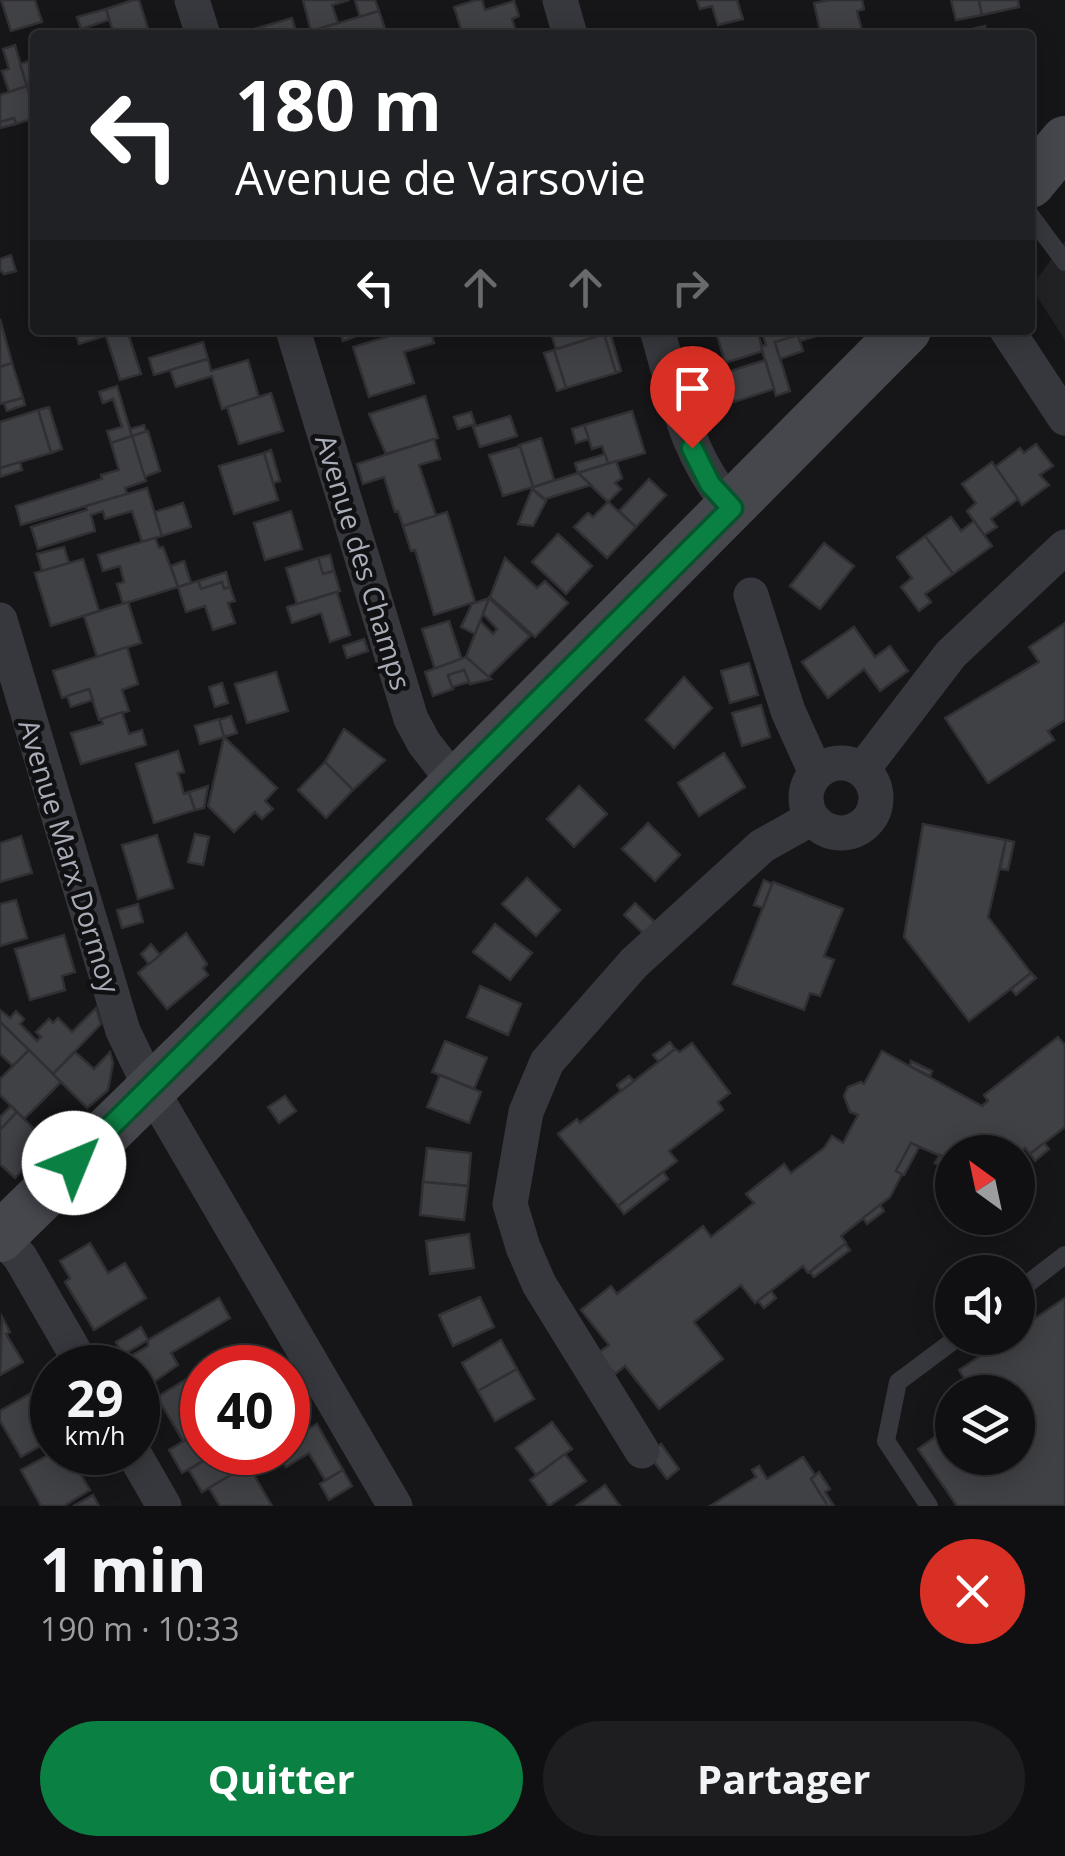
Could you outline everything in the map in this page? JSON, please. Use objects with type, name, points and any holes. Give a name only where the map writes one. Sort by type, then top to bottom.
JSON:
[{"type":"street","points":[[192,0],[201,30]]},
{"type":"street","points":[[560,0],[569,30]]},
{"type":"street","points":[[1035,177],[1065,141]]},
{"type":"street","name":"Avenue des Champs","points":[[295,335],[412,720],[456,784]]},
{"type":"street","points":[[658,335],[692,448],[710,484],[732,508]]},
{"type":"street","points":[[71,1345],[20,1257],[1,1236],[901,335]]},
{"type":"street","points":[[1010,335],[1065,418]]},
{"type":"street","points":[[863,769],[951,654],[1065,547]]},
{"type":"street","points":[[751,595],[788,711],[816,772]]},
{"type":"street","name":"Avenue Marx Dormoy","points":[[0,620],[122,1031],[150,1089],[395,1506]]},
{"type":"street","points":[[834,763],[863,769],[871,778],[877,797],[869,820],[854,831],[842,833],[821,827],[808,811],[806,790],[816,772],[834,763]]},
{"type":"street","points":[[642,1451],[538,1284],[522,1247],[510,1204],[526,1112],[547,1062],[634,963],[762,846],[812,818]]},
{"type":"street","points":[[146,1475],[164,1506]]},
{"type":"lane","points":[[1035,222],[1065,262]]},
{"type":"lane","points":[[1035,1278],[1065,1255]]},
{"type":"lane","points":[[929,1506],[886,1441],[898,1382],[935,1354]]},
{"type":"shaded area","points":[[1065,241],[1065,340],[1035,293],[1035,282]]},
{"type":"building","points":[[1,0],[35,0],[42,22],[11,31]]},
{"type":"building","points":[[139,0],[148,30],[112,30],[106,9]]},
{"type":"building","points":[[303,0],[349,0],[332,5],[338,23],[311,30]]},
{"type":"building","points":[[355,0],[375,0],[379,11],[360,17]]},
{"type":"building","points":[[482,0],[485,10],[514,1],[519,16],[512,19],[515,30],[461,30],[454,7]]},
{"type":"building","points":[[697,0],[737,0],[743,19],[718,25],[712,6],[700,9]]},
{"type":"building","points":[[862,0],[864,9],[857,11],[862,30],[820,30],[814,3]]},
{"type":"building","points":[[951,0],[979,0],[982,15],[956,20]]},
{"type":"building","points":[[979,0],[1018,0],[1019,7],[982,15]]},
{"type":"building","points":[[106,9],[109,20],[81,29],[77,17]]},
{"type":"building","points":[[379,11],[385,30],[315,30]]},
{"type":"building","points":[[292,18],[296,30],[251,30]]},
{"type":"building","points":[[15,45],[27,86],[9,92],[2,71],[9,69],[3,49]]},
{"type":"building","points":[[30,61],[30,85],[27,86],[20,64]]},
{"type":"building","points":[[27,86],[30,120],[16,124],[14,118],[0,122],[0,95]]},
{"type":"building","points":[[14,118],[16,124],[0,128],[0,122]]},
{"type":"building","points":[[11,255],[16,271],[4,274],[0,259]]},
{"type":"building","points":[[0,319],[12,363],[0,367]]},
{"type":"building","points":[[76,335],[101,335],[102,337],[79,344]]},
{"type":"building","points":[[129,335],[141,374],[120,380],[106,336]]},
{"type":"building","points":[[393,335],[432,335],[434,343],[404,352],[414,383],[369,397],[353,347]]},
{"type":"building","points":[[552,335],[601,335],[556,349]]},
{"type":"building","points":[[604,335],[611,335],[621,371],[616,373]]},
{"type":"building","points":[[604,335],[616,373],[566,388],[554,350]]},
{"type":"building","points":[[717,335],[758,335],[763,351],[725,363]]},
{"type":"building","points":[[763,335],[798,335],[775,342],[790,391],[776,396],[761,346],[766,345]]},
{"type":"building","points":[[798,335],[820,335],[800,341]]},
{"type":"building","points":[[798,335],[803,351],[780,359],[775,342]]},
{"type":"building","points":[[203,342],[208,359],[154,375],[149,358]]},
{"type":"building","points":[[554,350],[566,388],[557,391],[544,353]]},
{"type":"building","points":[[208,359],[211,371],[248,360],[259,397],[222,409],[212,376],[176,387],[170,370]]},
{"type":"building","points":[[765,360],[774,389],[734,402],[724,373]]},
{"type":"building","points":[[12,363],[23,398],[0,404],[0,367]]},
{"type":"building","points":[[117,386],[132,436],[111,443],[107,431],[122,427],[113,399],[103,403],[99,392]]},
{"type":"building","points":[[271,393],[283,431],[239,444],[227,407]]},
{"type":"building","points":[[425,396],[438,438],[386,454],[369,414]]},
{"type":"building","points":[[23,398],[25,405],[7,411],[4,403]]},
{"type":"building","points":[[49,407],[62,449],[51,453],[38,410]]},
{"type":"building","points":[[38,410],[51,453],[0,468],[0,422]]},
{"type":"building","points":[[632,411],[645,453],[608,464],[602,446],[592,449],[584,425]]},
{"type":"building","points":[[471,412],[475,424],[458,429],[454,417]]},
{"type":"building","points":[[510,416],[517,436],[480,447],[473,427]]},
{"type":"building","points":[[144,425],[146,432],[132,436],[130,429]]},
{"type":"building","points":[[584,425],[589,439],[576,443],[572,429]]},
{"type":"building","points":[[148,431],[160,471],[144,477],[132,436]]},
{"type":"building","points":[[132,436],[146,481],[125,488],[127,494],[21,525],[16,506],[119,470],[111,443]]},
{"type":"building","points":[[541,438],[554,480],[533,487],[519,445]]},
{"type":"building","points":[[434,439],[440,459],[419,465],[436,516],[403,526],[384,477],[363,484],[357,464]]},
{"type":"building","points":[[1036,444],[1053,466],[1040,475],[1049,485],[1022,505],[995,467],[1020,448],[1024,453]]},
{"type":"building","points":[[520,446],[533,487],[503,496],[489,455]]},
{"type":"building","points":[[271,450],[280,481],[273,483],[264,453]]},
{"type":"building","points":[[264,453],[278,500],[234,514],[219,466]]},
{"type":"building","points":[[605,454],[608,464],[578,473],[575,463]]},
{"type":"building","points":[[616,461],[622,478],[615,483],[621,489],[608,502],[578,473]]},
{"type":"building","points":[[20,462],[22,470],[0,477],[0,468]]},
{"type":"building","points":[[992,462],[1018,499],[991,519],[997,527],[984,535],[967,511],[976,503],[962,484]]},
{"type":"building","points":[[578,473],[591,485],[545,499],[531,488]]},
{"type":"building","points":[[649,479],[666,495],[636,527],[619,511]]},
{"type":"building","points":[[147,488],[162,536],[142,542],[132,511],[105,519],[103,511],[91,515],[95,531],[38,549],[31,527]]},
{"type":"building","points":[[532,489],[546,501],[533,526],[518,524]]},
{"type":"building","points":[[608,502],[636,527],[607,558],[574,527],[588,513],[593,517]]},
{"type":"building","points":[[183,503],[191,527],[162,536],[155,512]]},
{"type":"building","points":[[291,511],[302,549],[265,560],[254,523]]},
{"type":"building","points":[[447,512],[475,602],[434,615],[415,550],[411,551],[403,526]]},
{"type":"building","points":[[951,517],[961,531],[974,521],[992,546],[953,574],[925,536]]},
{"type":"building","points":[[558,534],[592,566],[566,594],[532,562]]},
{"type":"building","points":[[925,536],[953,574],[925,594],[931,602],[919,611],[901,587],[912,578],[897,557]]},
{"type":"building","points":[[155,538],[159,548],[163,547],[178,587],[123,604],[117,584],[124,582],[120,566],[103,571],[98,555]]},
{"type":"building","points":[[824,543],[854,566],[820,609],[790,586]]},
{"type":"building","points":[[64,547],[69,563],[42,571],[37,554]]},
{"type":"building","points":[[330,555],[334,571],[323,574],[318,558]]},
{"type":"building","points":[[318,558],[323,574],[334,571],[340,591],[297,604],[286,568]]},
{"type":"building","points":[[505,558],[537,588],[545,581],[568,603],[535,637],[490,597]]},
{"type":"building","points":[[83,559],[99,611],[51,626],[35,573]]},
{"type":"building","points":[[184,561],[191,583],[178,587],[171,566]]},
{"type":"building","points":[[226,572],[230,587],[224,589],[222,582],[201,589],[198,581]]},
{"type":"building","points":[[198,581],[201,589],[222,582],[224,589],[230,587],[235,601],[228,603],[235,623],[213,630],[205,606],[186,612],[178,587]]},
{"type":"building","points":[[337,592],[350,635],[330,642],[321,613],[292,623],[287,607]]},
{"type":"building","points":[[489,598],[530,636],[488,677],[466,657],[480,621],[493,634],[497,629],[483,614]]},
{"type":"building","points":[[489,598],[475,634],[461,627],[472,604]]},
{"type":"building","points":[[128,602],[141,643],[97,657],[84,616]]},
{"type":"building","points":[[449,621],[462,660],[435,669],[422,629]]},
{"type":"building","points":[[1065,623],[1065,720],[1048,731],[1054,740],[988,783],[945,718],[1039,662],[1029,647]]},
{"type":"building","points":[[854,627],[875,657],[890,646],[908,671],[880,691],[864,669],[828,698],[802,662]]},
{"type":"building","points":[[364,639],[368,651],[347,658],[343,646]]},
{"type":"building","points":[[127,647],[138,684],[122,690],[129,711],[99,720],[89,689],[62,698],[53,671]]},
{"type":"building","points":[[466,657],[491,679],[470,684],[464,670],[448,675],[453,689],[433,696],[425,672]]},
{"type":"building","points":[[749,663],[758,695],[730,703],[721,671]]},
{"type":"building","points":[[464,670],[469,682],[452,687],[448,675]]},
{"type":"building","points":[[276,672],[288,711],[247,723],[235,684]]},
{"type":"building","points":[[684,677],[712,708],[674,748],[646,720]]},
{"type":"building","points":[[222,683],[228,703],[215,707],[209,687]]},
{"type":"building","points":[[89,689],[93,700],[71,707],[67,696]]},
{"type":"building","points":[[761,705],[770,737],[742,746],[732,713]]},
{"type":"building","points":[[122,712],[129,734],[142,730],[146,745],[81,764],[71,733],[103,724],[101,719]]},
{"type":"building","points":[[231,716],[237,733],[224,737],[219,720]]},
{"type":"building","points":[[219,719],[224,737],[200,744],[195,726]]},
{"type":"building","points":[[344,729],[385,760],[353,790],[325,762]]},
{"type":"building","points":[[224,737],[277,788],[265,801],[273,809],[262,819],[255,812],[234,832],[208,806]]},
{"type":"building","points":[[178,751],[184,772],[178,773],[184,794],[189,792],[195,810],[154,823],[136,764]]},
{"type":"building","points":[[724,753],[745,787],[699,816],[678,783]]},
{"type":"building","points":[[325,762],[353,790],[326,818],[298,790]]},
{"type":"building","points":[[208,786],[204,808],[195,810],[189,792]]},
{"type":"building","points":[[579,786],[607,814],[574,847],[547,819]]},
{"type":"building","points":[[648,823],[680,855],[655,881],[622,849]]},
{"type":"building","points":[[923,824],[1006,840],[988,917],[1031,973],[969,1021],[904,937]]},
{"type":"building","points":[[195,834],[209,837],[203,865],[188,862]]},
{"type":"building","points":[[157,835],[173,888],[138,899],[122,845]]},
{"type":"building","points":[[21,836],[32,873],[0,882],[0,843]]},
{"type":"building","points":[[1006,840],[1014,842],[1008,870],[1000,869]]},
{"type":"building","points":[[527,878],[560,910],[536,936],[502,904]]},
{"type":"building","points":[[764,880],[772,884],[763,908],[754,905]]},
{"type":"building","points":[[773,882],[843,909],[824,956],[834,960],[820,996],[810,993],[804,1010],[733,984]]},
{"type":"building","points":[[16,900],[27,938],[0,946],[0,904]]},
{"type":"building","points":[[635,903],[656,923],[645,935],[624,915]]},
{"type":"building","points":[[138,904],[143,922],[122,928],[117,910]]},
{"type":"building","points":[[495,924],[532,953],[510,980],[473,952]]},
{"type":"building","points":[[186,933],[207,964],[203,968],[208,975],[167,1009],[138,973]]},
{"type":"building","points":[[64,935],[75,972],[62,976],[65,990],[30,1000],[15,949]]},
{"type":"building","points":[[151,944],[160,955],[149,964],[141,954]]},
{"type":"building","points":[[1031,973],[1036,978],[1016,995],[1011,989]]},
{"type":"building","points":[[480,986],[521,1004],[508,1035],[467,1017]]},
{"type":"building","points":[[96,1008],[101,1024],[53,1074],[0,1022],[0,1010],[10,1018],[16,1011],[24,1019],[20,1024],[37,1041],[41,1037],[36,1032],[49,1019],[53,1023],[58,1018],[72,1032]]},
{"type":"building","points":[[0,1022],[29,1050],[13,1066],[0,1054]]},
{"type":"building","points":[[1058,1037],[1065,1045],[1065,1127],[1035,1150],[1035,1135],[935,1135],[935,1154],[911,1143],[896,1171],[902,1174],[890,1197],[841,1236],[846,1243],[808,1273],[803,1266],[755,1303],[741,1285],[694,1322],[723,1359],[659,1409],[625,1366],[615,1374],[598,1353],[609,1345],[581,1310],[611,1286],[617,1294],[703,1226],[711,1237],[754,1203],[746,1194],[784,1164],[791,1173],[824,1148],[832,1136],[843,1143],[858,1115],[850,1112],[844,1096],[848,1087],[864,1084],[882,1051],[982,1106],[988,1101],[984,1095]]},
{"type":"building","points":[[445,1041],[487,1058],[474,1089],[432,1072]]},
{"type":"building","points":[[670,1042],[675,1049],[659,1062],[653,1055]]},
{"type":"building","points":[[692,1043],[730,1093],[718,1102],[723,1110],[669,1151],[677,1161],[618,1206],[558,1134],[577,1119],[580,1123],[675,1049],[680,1052]]},
{"type":"building","points":[[29,1050],[61,1082],[24,1119],[0,1095],[0,1079]]},
{"type":"building","points":[[75,1052],[94,1069],[110,1052],[113,1063],[108,1090],[87,1108],[53,1074]]},
{"type":"building","points":[[911,1061],[932,1071],[930,1076],[910,1066]]},
{"type":"building","points":[[440,1075],[481,1092],[469,1123],[427,1107]]},
{"type":"building","points":[[629,1076],[634,1081],[621,1091],[617,1085]]},
{"type":"building","points":[[285,1096],[296,1111],[279,1123],[268,1107]]},
{"type":"building","points":[[11,1106],[17,1112],[0,1130],[0,1117]]},
{"type":"building","points":[[17,1112],[48,1143],[15,1178],[0,1164],[0,1130]]},
{"type":"building","points":[[911,1143],[919,1147],[904,1175],[896,1171]]},
{"type":"building","points":[[1044,1143],[1049,1149],[1035,1161],[1035,1150]]},
{"type":"building","points":[[427,1148],[471,1153],[468,1186],[423,1182]]},
{"type":"building","points":[[663,1172],[668,1179],[624,1214],[618,1206]]},
{"type":"building","points":[[423,1182],[468,1186],[464,1220],[420,1215]]},
{"type":"building","points":[[880,1205],[884,1211],[867,1224],[863,1218]]},
{"type":"building","points":[[469,1234],[474,1268],[430,1274],[426,1241]]},
{"type":"building","points":[[90,1243],[108,1273],[125,1263],[146,1298],[94,1330],[65,1282],[70,1278],[60,1261]]},
{"type":"building","points":[[845,1244],[850,1250],[814,1277],[810,1272]]},
{"type":"building","points":[[771,1291],[776,1298],[764,1308],[758,1301]]},
{"type":"building","points":[[480,1297],[494,1327],[453,1346],[439,1315]]},
{"type":"building","points":[[219,1298],[230,1318],[180,1345],[171,1353],[178,1365],[160,1378],[160,1345],[148,1345],[148,1340]]},
{"type":"building","points":[[1065,1298],[1065,1506],[957,1506],[936,1475],[1035,1475],[1035,1375],[962,1375],[959,1370],[982,1355],[1035,1355],[1035,1318]]},
{"type":"building","points":[[2,1317],[10,1332],[6,1334],[23,1362],[0,1375]]},
{"type":"building","points":[[141,1327],[148,1340],[140,1345],[116,1342]]},
{"type":"building","points":[[501,1340],[517,1369],[478,1391],[462,1363]]},
{"type":"building","points":[[517,1369],[534,1399],[495,1421],[478,1391]]},
{"type":"building","points":[[180,1383],[180,1436],[160,1402],[160,1395]]},
{"type":"building","points":[[30,1394],[30,1452],[21,1457],[0,1421],[0,1411]]},
{"type":"building","points":[[552,1422],[572,1449],[536,1475],[516,1448]]},
{"type":"building","points":[[317,1424],[343,1470],[325,1480],[310,1455],[310,1428]]},
{"type":"building","points":[[935,1437],[935,1474],[918,1449]]},
{"type":"building","points":[[180,1443],[180,1469],[169,1450]]},
{"type":"building","points":[[661,1444],[679,1469],[667,1479],[648,1454]]},
{"type":"building","points":[[565,1454],[586,1481],[549,1506],[530,1480]]},
{"type":"building","points":[[803,1457],[828,1506],[710,1506],[756,1477],[752,1470],[759,1466],[767,1479]]},
{"type":"building","points":[[30,1465],[30,1475],[81,1475],[90,1490],[64,1506],[41,1506],[21,1470]]},
{"type":"building","points":[[343,1470],[352,1486],[329,1500],[320,1484]]},
{"type":"building","points":[[819,1472],[830,1489],[825,1492],[834,1506],[828,1506],[811,1479]]},
{"type":"building","points":[[192,1475],[231,1475],[202,1492]]},
{"type":"building","points":[[231,1475],[254,1475],[272,1506],[220,1506],[209,1488]]},
{"type":"building","points":[[605,1485],[620,1506],[576,1506]]},
{"type":"building","points":[[93,1495],[99,1506],[73,1506]]},
{"type":"route","points":[[74,1163],[732,508],[710,484],[692,448]]}]
